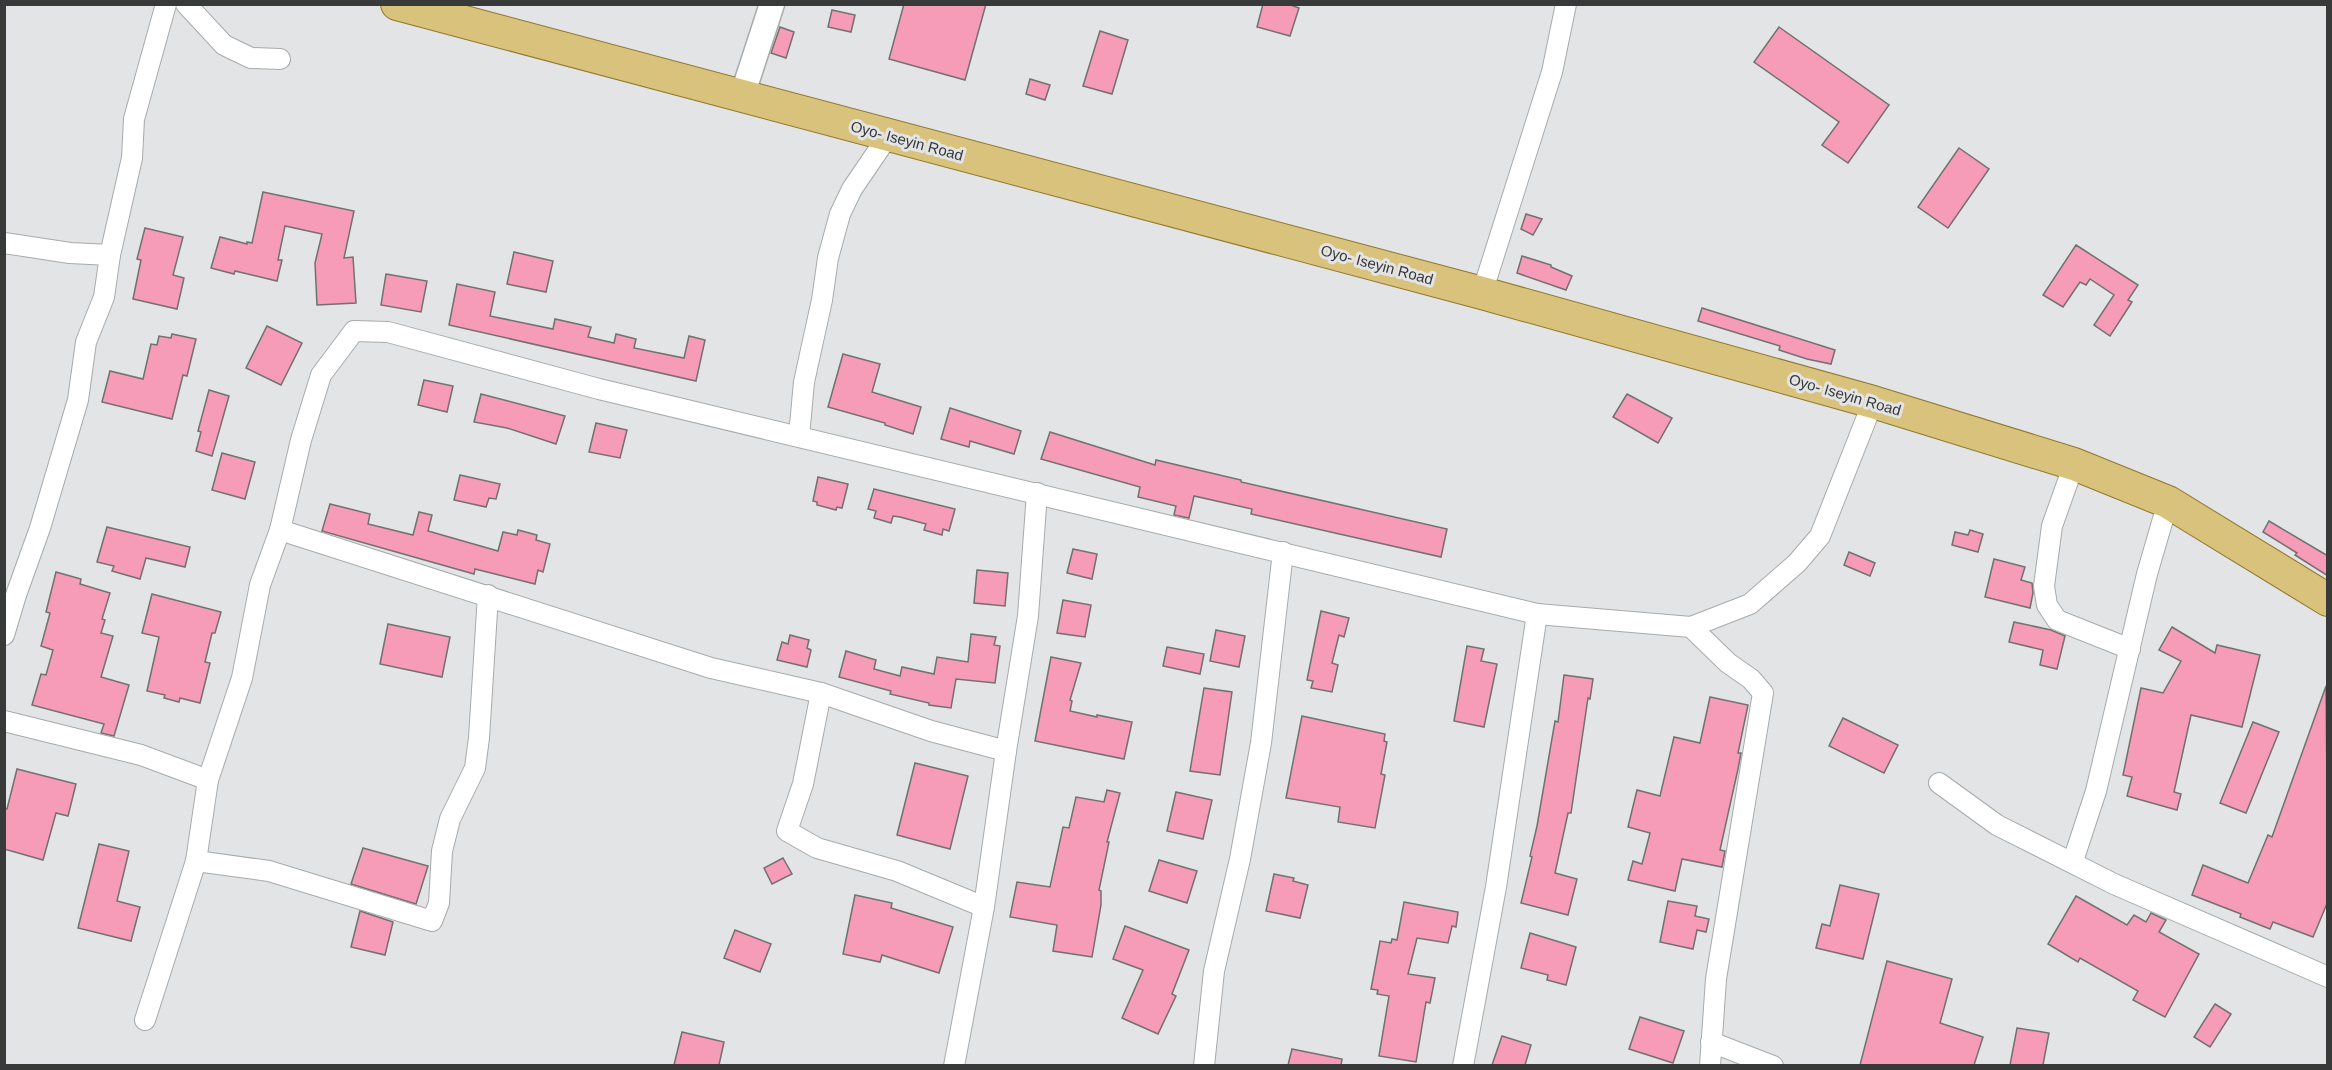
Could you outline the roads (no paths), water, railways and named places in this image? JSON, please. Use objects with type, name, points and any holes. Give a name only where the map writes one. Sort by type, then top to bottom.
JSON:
[{"type":"main road","name":"Oyo- Iseyin Road","points":[[397,4],[463,13],[742,96],[1482,293],[1873,402],[2074,464],[2169,502],[2328,600]]},
{"type":"street","points":[[4,635],[40,528],[78,400],[86,342],[104,297],[110,255],[132,158],[134,119],[166,4]]},
{"type":"street","points":[[186,4],[224,45],[251,58],[280,59]]},
{"type":"street","points":[[742,96],[772,4]]},
{"type":"street","points":[[1482,293],[1552,72],[1566,4]]},
{"type":"street","points":[[799,436],[804,382],[822,300],[828,258],[840,214],[852,189],[888,136]]},
{"type":"street","points":[[4,243],[70,253],[110,255]]},
{"type":"street","points":[[145,1020],[196,861],[208,780],[242,678],[261,585],[280,530],[301,440],[321,375],[354,331],[388,332],[599,389],[1538,614],[1691,627],[1750,604],[1809,551],[1820,536],[1873,402]]},
{"type":"street","points":[[2074,464],[2052,526],[2044,586],[2046,605],[2057,620],[2130,649]]},
{"type":"street","points":[[954,1065],[984,907],[1028,616],[1037,493]]},
{"type":"street","points":[[2073,861],[2096,791],[2147,574],[2169,502]]},
{"type":"street","points":[[280,530],[711,668],[822,693],[931,731],[1006,751]]},
{"type":"street","points":[[1204,1065],[1214,971],[1240,859],[1261,743],[1283,552]]},
{"type":"street","points":[[196,861],[269,871],[432,921],[439,903],[442,851],[450,819],[475,768],[488,595]]},
{"type":"street","points":[[1463,1065],[1496,887],[1538,614]]},
{"type":"street","points":[[1691,627],[1763,693],[1716,979],[1710,1065]]},
{"type":"street","points":[[822,693],[802,784],[787,831],[817,848],[897,871],[984,907]]},
{"type":"street","points":[[4,722],[141,755],[208,780]]},
{"type":"street","points":[[1939,783],[1997,825],[2073,861],[2114,884],[2328,977]]},
{"type":"street","points":[[1711,1042],[1773,1065]]}]
